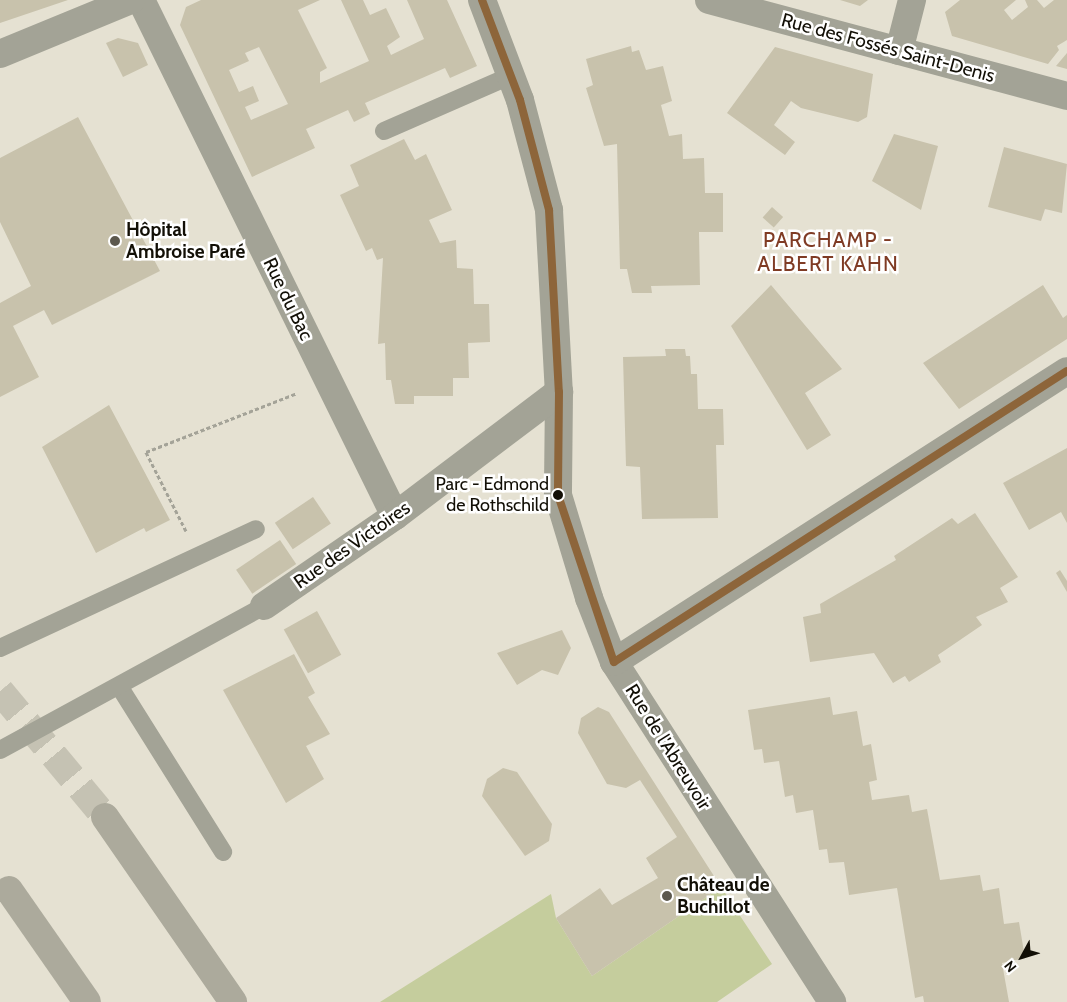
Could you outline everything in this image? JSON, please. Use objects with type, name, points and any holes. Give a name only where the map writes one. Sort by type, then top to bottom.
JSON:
[{"type":"highway","points":[[105,817],[232,1002]]},
{"type":"highway","points":[[9,890],[87,1002]]},
{"type":"street","points":[[0,54],[131,0]]},
{"type":"street","name":"Rue du Bac","points":[[141,0],[395,516]]},
{"type":"street","name":"Rue de l'Abreuvoir","points":[[482,0],[512,76],[549,210],[559,392],[558,496],[614,662],[832,1002]]},
{"type":"street","name":"Rue des Fossés Saint-Denis","points":[[709,0],[1067,96]]},
{"type":"street","points":[[898,51],[912,0]]},
{"type":"street","points":[[614,662],[1067,371]]},
{"type":"street","name":"Rue des Victoires","points":[[264,606],[395,516],[559,392]]},
{"type":"lane","points":[[384,131],[512,76]]},
{"type":"lane","points":[[0,648],[198,554],[256,529]]},
{"type":"lane","points":[[0,750],[264,606]]},
{"type":"lane","points":[[120,686],[224,852]]},
{"type":"path","points":[[198,554],[146,452],[302,391]]},
{"type":"green space","points":[[721,887],[772,964],[717,1002],[380,1002],[551,894],[556,918],[592,976]]},
{"type":"building","points":[[0,0],[68,0],[0,23]]},
{"type":"building","points":[[201,0],[320,0],[298,10],[327,68],[320,72],[320,83],[369,61],[341,0],[363,0],[370,15],[386,8],[400,37],[387,46],[391,55],[424,39],[407,0],[447,0],[477,66],[450,78],[445,68],[365,103],[370,114],[354,122],[348,110],[306,129],[315,148],[252,177],[180,25],[186,7]],"holes":[[[259,47],[288,104],[251,120],[245,107],[259,101],[253,86],[239,92],[229,70],[249,61],[245,53]]]},
{"type":"building","points":[[840,0],[868,0],[860,6]]},
{"type":"building","points":[[960,0],[1016,0],[1004,10],[1012,20],[1028,7],[1025,0],[1037,0],[1044,8],[1054,0],[1067,0],[1067,40],[1057,46],[1059,50],[1048,64],[952,36],[945,12]]},
{"type":"building","points":[[118,38],[138,43],[148,65],[123,77],[106,43]]},
{"type":"building","points":[[631,46],[632,52],[639,50],[646,70],[663,66],[672,101],[661,105],[669,136],[682,134],[683,159],[704,158],[705,193],[723,193],[723,232],[699,232],[700,285],[651,286],[652,293],[632,293],[627,269],[620,269],[617,144],[604,146],[586,88],[593,85],[586,59]]},
{"type":"building","points":[[775,47],[873,74],[867,117],[858,122],[801,108],[791,101],[774,125],[795,142],[785,155],[727,113]]},
{"type":"building","points":[[1067,53],[1067,69],[1056,66]]},
{"type":"building","points":[[78,117],[160,271],[52,325],[44,310],[13,326],[39,377],[0,397],[0,303],[31,286],[0,222],[0,158]]},
{"type":"building","points":[[894,134],[938,146],[921,210],[872,181]]},
{"type":"building","points":[[404,139],[415,160],[426,154],[452,210],[429,220],[440,243],[456,240],[457,268],[473,269],[474,304],[489,304],[490,342],[468,343],[469,378],[453,378],[453,396],[414,396],[414,404],[395,404],[391,380],[386,380],[385,343],[378,344],[383,258],[377,260],[372,248],[366,251],[340,195],[359,186],[350,165]]},
{"type":"building","points":[[1004,147],[1067,164],[1062,213],[1045,209],[1041,221],[988,207]]},
{"type":"building","points":[[772,207],[783,217],[774,227],[763,217]]},
{"type":"building","points":[[771,285],[842,369],[805,393],[831,435],[807,450],[731,326]]},
{"type":"building","points":[[1043,285],[1063,318],[1067,315],[1067,339],[959,409],[923,363]]},
{"type":"building","points":[[665,349],[685,349],[686,356],[690,356],[691,374],[697,374],[698,409],[723,409],[724,445],[716,445],[718,518],[642,519],[640,467],[626,466],[623,357],[666,356]]},
{"type":"building","points":[[109,405],[170,520],[146,532],[144,528],[96,553],[42,447]]},
{"type":"building","points":[[1067,448],[1067,523],[1061,512],[1029,530],[1003,483]]},
{"type":"building","points":[[313,497],[331,524],[293,549],[275,523]]},
{"type":"building","points":[[975,513],[1018,577],[1000,588],[1008,602],[976,617],[982,625],[938,655],[941,662],[909,682],[905,676],[893,683],[874,653],[810,662],[803,617],[821,613],[820,604],[896,560],[894,556],[952,518],[958,524]]},
{"type":"building","points":[[280,540],[296,564],[252,594],[236,570]]},
{"type":"building","points":[[1060,570],[1067,581],[1067,592],[1056,573]]},
{"type":"building","points":[[317,611],[341,655],[308,673],[284,629]]},
{"type":"building","points":[[562,630],[571,648],[558,675],[542,670],[517,685],[497,653]]},
{"type":"building","points":[[294,654],[315,693],[308,697],[330,734],[306,746],[324,779],[286,803],[223,690]]},
{"type":"building","points":[[830,697],[833,715],[857,711],[863,746],[871,744],[877,780],[869,782],[872,800],[909,795],[912,812],[927,809],[940,880],[980,875],[983,891],[999,888],[1004,924],[1019,922],[1025,958],[1002,963],[1009,1002],[924,1002],[923,996],[915,998],[897,888],[849,895],[844,862],[829,863],[827,849],[819,850],[813,810],[796,813],[793,795],[785,797],[779,761],[764,763],[762,749],[754,750],[748,710]]},
{"type":"building","name":"Château de Buchillot","points":[[598,707],[609,712],[721,887],[592,976],[556,918],[600,888],[612,905],[658,878],[646,858],[677,837],[640,780],[626,788],[607,784],[578,733],[581,718]]},
{"type":"building","points":[[503,768],[517,772],[552,824],[549,841],[525,856],[482,796],[487,779]]},
{"type":"tunnel","points":[[0,691],[105,817]]},
{"type":"transit line","points":[[482,0],[520,100],[549,210],[559,392],[558,495],[614,662],[1067,371]]},
{"type":"place","name":"Hôpital Ambroise Paré","points":[[115,241]]},
{"type":"place","name":"Parc - Edmond de Rothschild","points":[[558,495]]},
{"type":"place","name":"Château de Buchillot","points":[[667,896]]},
{"type":"district","name":"PARCHAMP - ALBERT KAHN","points":[[828,252]]}]
